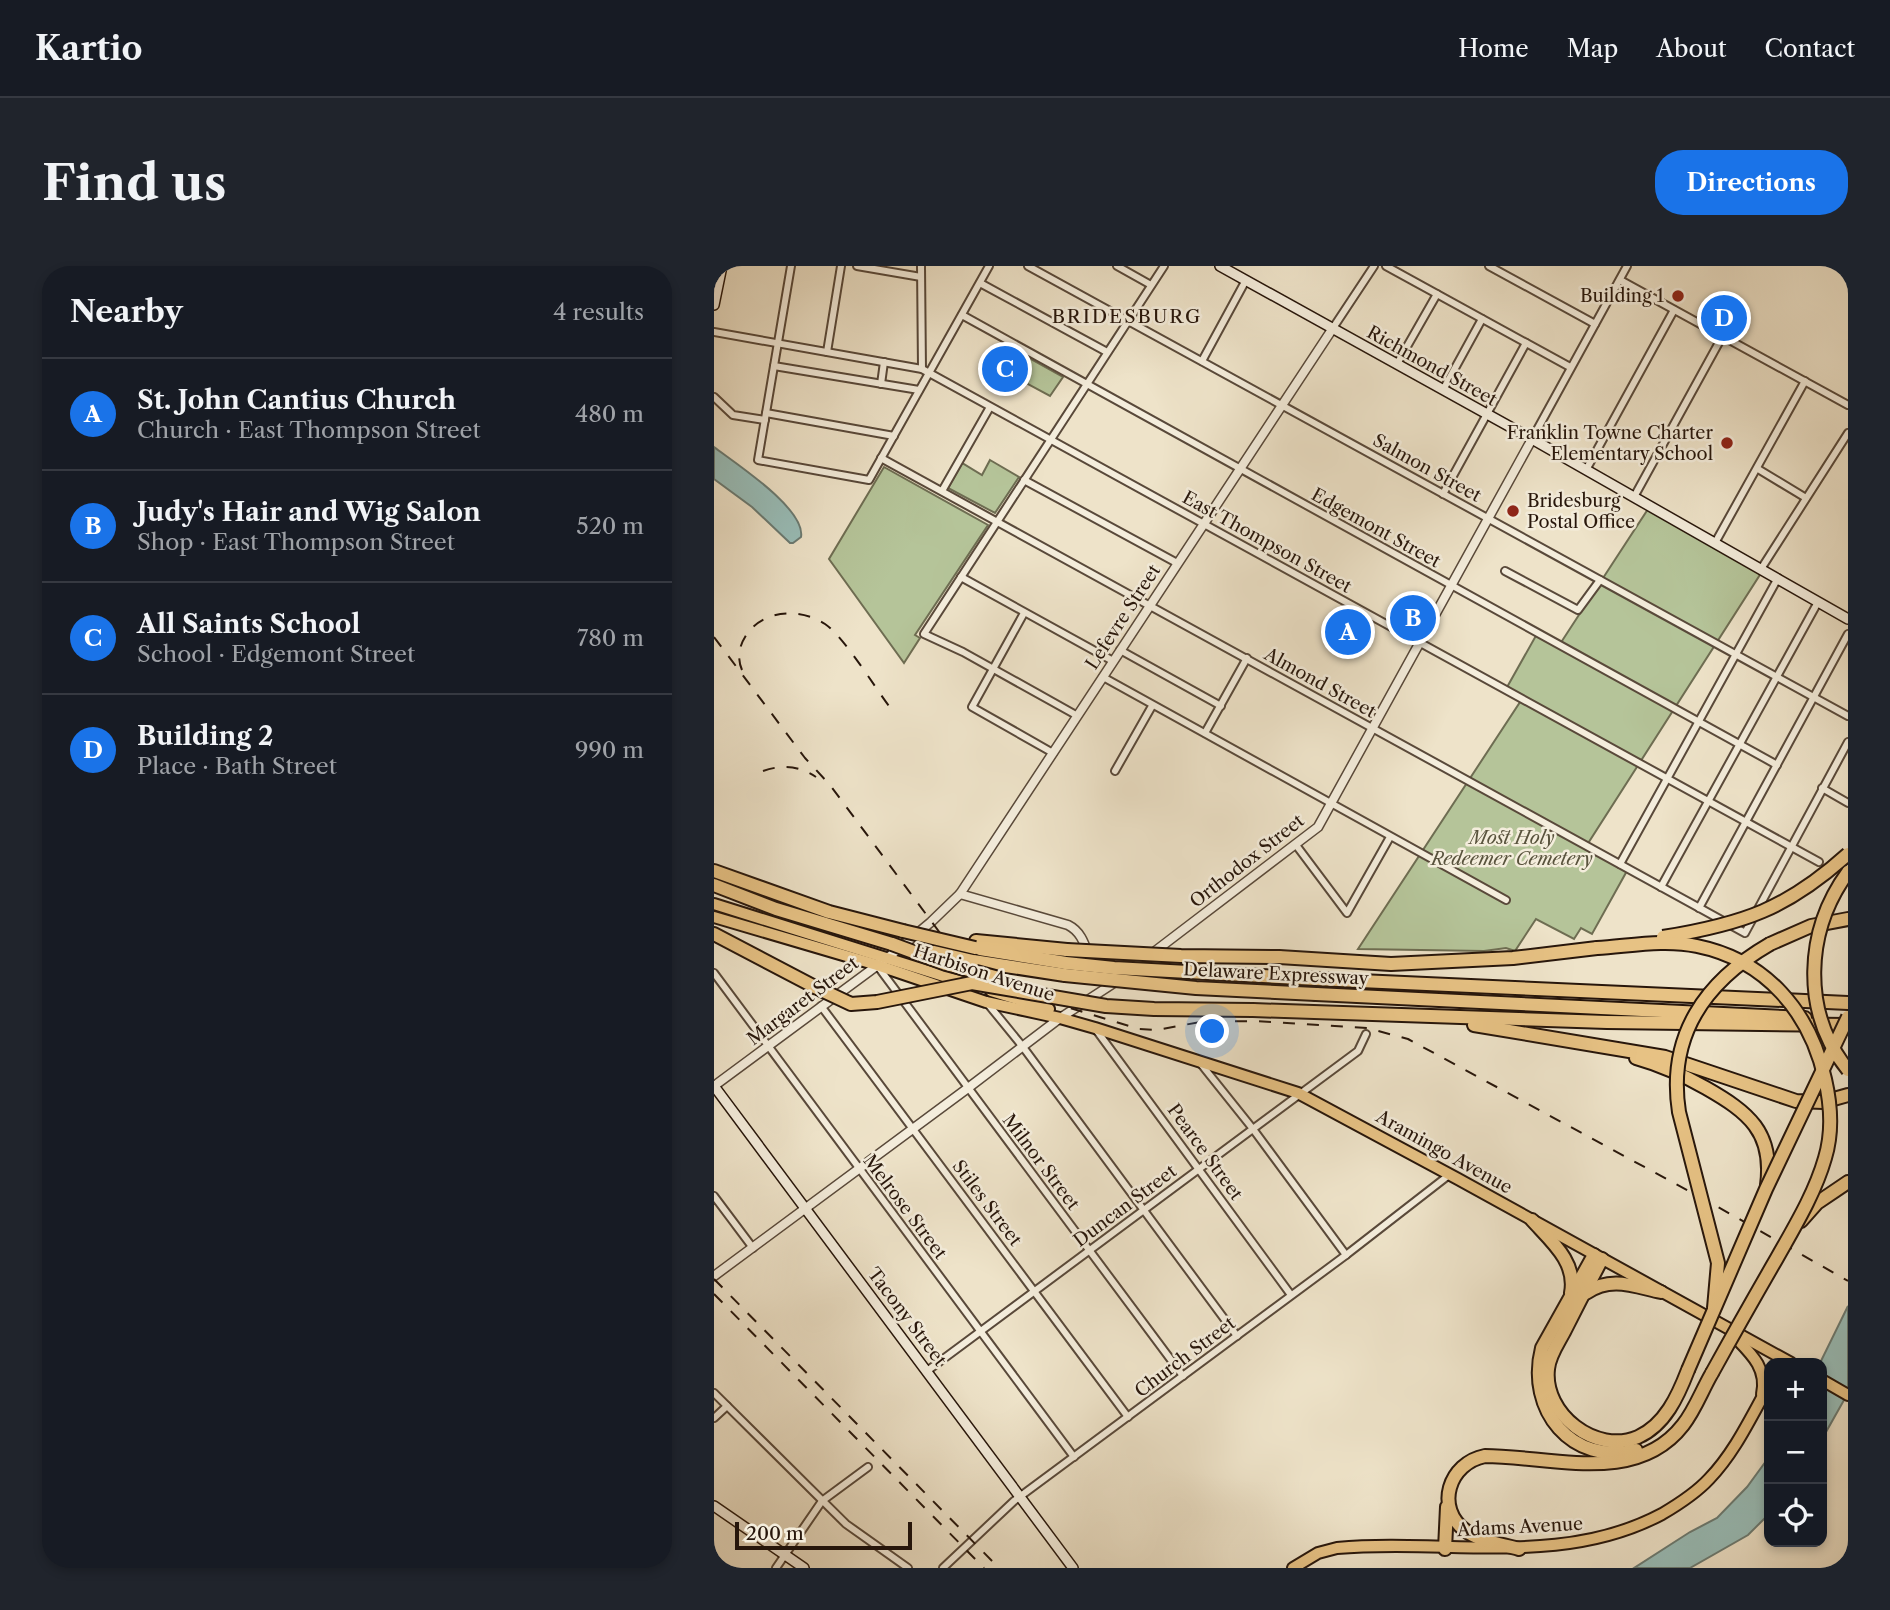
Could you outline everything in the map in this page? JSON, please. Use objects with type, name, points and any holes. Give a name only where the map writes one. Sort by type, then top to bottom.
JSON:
[{"type":"highway","points":[[1066,963],[1317,959],[1391,964],[1513,958],[1597,948],[1698,931],[1754,917],[1800,893],[1848,854]]},
{"type":"highway","points":[[1848,872],[1822,919],[1813,969],[1815,996],[1821,1021],[1830,1043],[1848,1070]]},
{"type":"highway","name":"Delaware Expressway","points":[[716,879],[746,884],[829,912],[903,931],[1196,988],[1848,1018]]},
{"type":"highway","name":"Delaware Expressway","points":[[716,879],[776,909],[892,944],[973,961],[1066,963],[1315,979],[1848,1003]]},
{"type":"highway","points":[[1714,1308],[1718,1263],[1679,1112],[1678,1063],[1683,1040],[1700,1006],[1728,974],[1770,944],[1811,926],[1848,919]]},
{"type":"highway","points":[[714,934],[851,1004],[877,1002],[971,982],[1106,1006],[1154,1009],[1848,1026]]},
{"type":"highway","points":[[1445,1549],[1450,1486],[1457,1472],[1467,1462],[1490,1456],[1609,1463],[1644,1455],[1660,1447],[1683,1425],[1792,1232],[1821,1172],[1829,1141],[1827,1090],[1818,1054],[1797,1011],[1765,977],[1717,951],[1682,943],[1597,948]]},
{"type":"highway","points":[[892,944],[946,964],[1035,987],[1107,998],[1253,1010]]},
{"type":"highway","points":[[1376,1015],[1484,1026],[1665,1057],[1786,1099],[1814,1102],[1848,1095]]},
{"type":"highway","points":[[1532,1220],[1566,1260],[1577,1295],[1548,1368],[1554,1401],[1566,1418],[1583,1432],[1609,1442],[1639,1437],[1663,1419],[1680,1391],[1766,1189],[1848,1018]]},
{"type":"highway","points":[[1565,1040],[1645,1060],[1691,1079],[1738,1107],[1757,1128],[1767,1153],[1769,1172],[1766,1189]]},
{"type":"highway","points":[[1792,1232],[1817,1203],[1848,1182]]},
{"type":"highway","points":[[1598,1257],[1542,1348],[1537,1379],[1546,1412],[1568,1436],[1581,1444],[1608,1453],[1639,1449],[1673,1428],[1702,1390]]},
{"type":"highway","points":[[1577,1295],[1609,1283],[1661,1292]]},
{"type":"highway","points":[[1448,1503],[1453,1518],[1466,1531],[1519,1549]]},
{"type":"main road","points":[[714,305],[722,266]]},
{"type":"main road","name":"Richmond Street","points":[[1220,266],[1848,619]]},
{"type":"main road","name":"Harbison Avenue","points":[[714,904],[881,962],[986,1003],[1060,1018]]},
{"type":"main road","name":"Harbison Avenue","points":[[714,917],[1049,1009],[1060,1018]]},
{"type":"main road","name":"Aramingo Avenue","points":[[1060,1018],[1298,1093],[1778,1358]]},
{"type":"main road","name":"Tacony Street","points":[[714,1086],[1073,1568]]},
{"type":"main road","points":[[1726,1327],[1760,1365],[1764,1383],[1758,1405]]},
{"type":"main road","points":[[1827,1383],[1848,1395]]},
{"type":"main road","name":"Adams Avenue","points":[[1293,1568],[1308,1558],[1331,1549],[1519,1549],[1600,1539],[1638,1527],[1697,1491],[1709,1479],[1736,1444],[1764,1394]]},
{"type":"main road","points":[[714,1506],[804,1568]]},
{"type":"street","points":[[791,266],[758,460],[869,480],[989,266]]},
{"type":"street","points":[[827,352],[841,266]]},
{"type":"street","points":[[857,266],[921,277]]},
{"type":"street","points":[[921,266],[922,369]]},
{"type":"street","name":"Salmon Street","points":[[1028,266],[1848,716]]},
{"type":"street","points":[[1117,266],[1151,285]]},
{"type":"street","points":[[1076,715],[924,634],[1164,266]]},
{"type":"street","name":"Lefevre Street","points":[[881,962],[931,922],[960,894],[1374,266]]},
{"type":"street","points":[[1386,266],[1570,367]]},
{"type":"street","points":[[1489,266],[1595,324]]},
{"type":"street","name":"Orthodox Street","points":[[714,1276],[1060,1018],[1100,994],[1318,827],[1627,266]]},
{"type":"street","points":[[1202,361],[1246,280]]},
{"type":"street","points":[[1620,280],[1848,405]]},
{"type":"street","points":[[980,283],[1107,352]]},
{"type":"street","points":[[1397,364],[1437,294]]},
{"type":"street","points":[[1586,470],[1674,310]]},
{"type":"street","name":"Edgemont Street","points":[[962,315],[1777,765]]},
{"type":"street","points":[[1443,390],[1482,319]]},
{"type":"street","name":"East Thompson Street","points":[[714,332],[922,369],[1819,862]]},
{"type":"street","points":[[1634,497],[1722,337]]},
{"type":"street","points":[[1443,494],[1526,343]]},
{"type":"street","points":[[881,384],[884,362]]},
{"type":"street","points":[[774,366],[919,390]]},
{"type":"street","points":[[1715,543],[1805,382]]},
{"type":"street","points":[[714,397],[733,415],[765,416],[894,436]]},
{"type":"street","points":[[942,491],[990,407]]},
{"type":"street","points":[[1761,569],[1848,433]]},
{"type":"street","name":"Almond Street","points":[[881,458],[1745,933],[1790,846]]},
{"type":"street","points":[[1758,469],[1806,498]]},
{"type":"street","points":[[1024,480],[1177,563]]},
{"type":"street","points":[[1505,571],[1578,610],[1600,580]]},
{"type":"street","points":[[961,576],[1113,661]]},
{"type":"street","points":[[1620,864],[1778,578]]},
{"type":"street","points":[[1661,887],[1818,602]]},
{"type":"street","points":[[1024,613],[972,707],[1053,753]]},
{"type":"street","points":[[1699,908],[1848,634]]},
{"type":"street","points":[[1120,650],[1221,706]]},
{"type":"street","points":[[1205,733],[1247,659]]},
{"type":"street","points":[[1102,677],[1506,900]]},
{"type":"street","points":[[1115,771],[1152,706]]},
{"type":"street","points":[[1790,846],[1848,742]]},
{"type":"street","points":[[1822,788],[1848,803]]},
{"type":"street","points":[[1296,845],[1347,913],[1390,836]]},
{"type":"street","points":[[960,894],[1075,928],[1094,969],[1100,994]]},
{"type":"street","name":"Margaret Street","points":[[714,1086],[881,962]]},
{"type":"street","name":"Milnor Street","points":[[881,962],[968,1088],[1183,1376]]},
{"type":"street","name":"Melrose Street","points":[[714,973],[1074,1457]]},
{"type":"street","points":[[986,1003],[1023,1047],[1237,1336]]},
{"type":"street","name":"Stiles Street","points":[[821,1006],[1128,1417]]},
{"type":"street","name":"Pearce Street","points":[[1095,1028],[1291,1295]]},
{"type":"street","name":"Duncan Street","points":[[927,1371],[1358,1051],[1366,1034]]},
{"type":"street","points":[[1197,1060],[1253,1129],[1346,1255]]},
{"type":"street","name":"Church Street","points":[[943,1568],[1021,1497],[1449,1175]]},
{"type":"street","points":[[714,1196],[753,1248]]},
{"type":"street","points":[[714,1393],[846,1524],[908,1568]]},
{"type":"street","points":[[714,1418],[727,1406]]},
{"type":"street","points":[[776,1568],[822,1501],[868,1467]]},
{"type":"green space","points":[[1027,357],[1063,377],[1050,396],[1015,377]]},
{"type":"green space","points":[[990,460],[1019,477],[995,513],[948,488],[962,463],[982,475]]},
{"type":"green space","points":[[884,467],[988,525],[915,635],[920,638],[904,663],[829,559]]},
{"type":"green space","name":"Most Holy Redeemer Cemetery","points":[[1650,506],[1763,570],[1587,845],[1628,869],[1592,934],[1581,928],[1574,939],[1536,919],[1515,951],[1506,948],[1484,951],[1358,949],[1522,699],[1506,689],[1538,632],[1560,644]]},
{"type":"water","points":[[714,447],[781,500],[800,526],[801,537],[790,543],[752,507],[714,479]]},
{"type":"water","points":[[1848,1306],[1848,1393],[1827,1430],[1827,1358],[1822,1358]]},
{"type":"water","points":[[1764,1464],[1764,1519],[1748,1535],[1690,1568],[1634,1568],[1717,1518],[1747,1487]]},
{"type":"railway","points":[[742,670],[739,660],[741,644],[758,623],[776,615],[806,616],[833,630],[889,706]]},
{"type":"railway","points":[[714,637],[805,758],[830,785],[943,937],[961,959],[982,976],[1004,988],[1139,1029],[1157,1030],[1200,1022],[1256,1021],[1367,1028],[1408,1039],[1711,1203],[1848,1281]]},
{"type":"railway","points":[[763,771],[791,767],[816,777]]},
{"type":"railway","points":[[714,1279],[999,1568]]},
{"type":"railway","points":[[714,1294],[984,1568]]},
{"type":"place","name":"Building 1","points":[[1678,296]]},
{"type":"place","name":"Building 2","points":[[1724,318]]},
{"type":"place","name":"All Saints School","points":[[1005,369]]},
{"type":"place","name":"Franklin Towne Charter Elementary School","points":[[1727,443]]},
{"type":"place","name":"Bridesburg Postal Office","points":[[1513,511]]},
{"type":"place","name":"Judy's Hair and Wig Salon","points":[[1413,618]]},
{"type":"place","name":"St. John Cantius Church","points":[[1348,632]]},
{"type":"district","name":"BRIDESBURG","points":[[1127,316]]}]
